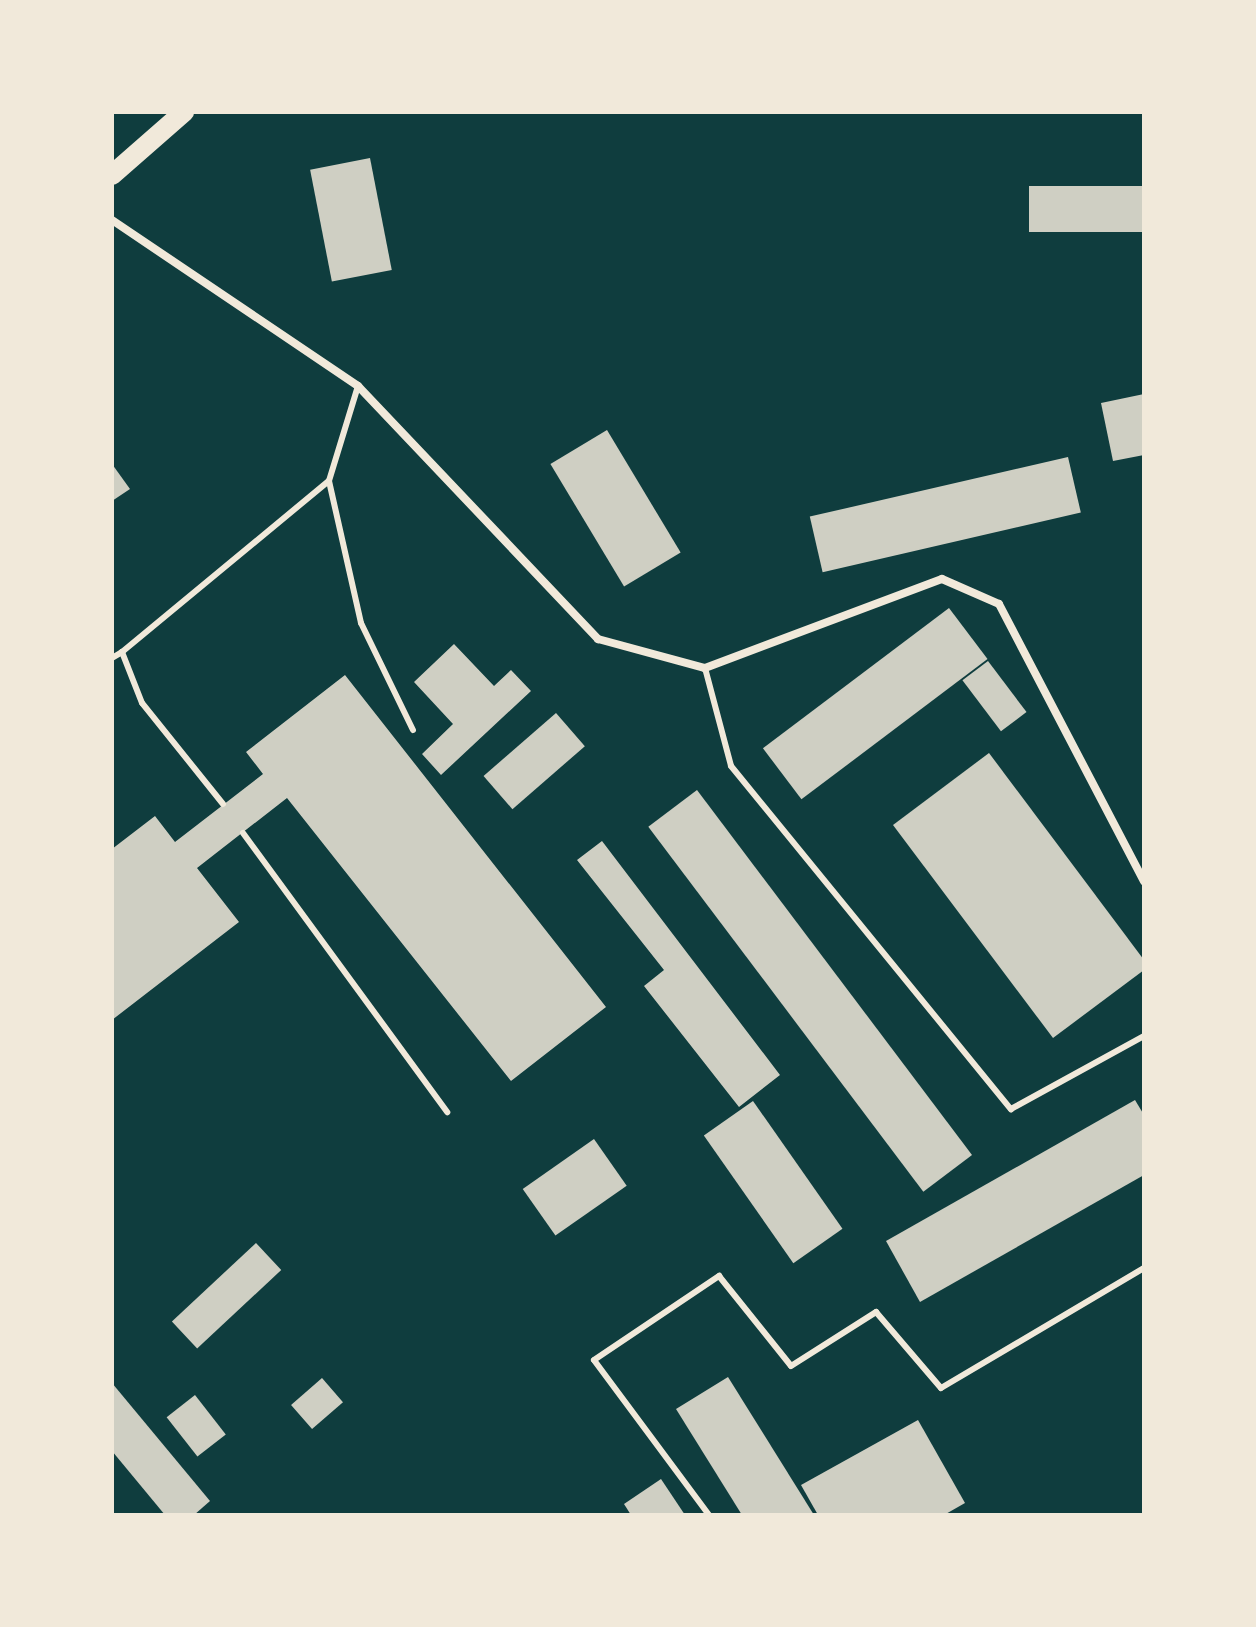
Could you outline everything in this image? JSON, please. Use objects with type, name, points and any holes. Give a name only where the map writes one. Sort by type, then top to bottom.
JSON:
[{"type":"main road","points":[[112,175],[184,112]]},
{"type":"street","points":[[112,220],[358,386],[598,639],[705,668],[942,579],[999,604],[1144,881]]},
{"type":"lane","points":[[358,386],[329,481],[361,623],[413,730]]},
{"type":"lane","points":[[112,658],[329,481]]},
{"type":"lane","points":[[122,652],[142,703],[223,804]]},
{"type":"lane","points":[[705,668],[731,766],[1011,1109],[1144,1036]]},
{"type":"lane","points":[[243,833],[447,1112]]},
{"type":"lane","points":[[709,1515],[594,1360],[719,1276],[791,1366],[876,1312],[941,1388],[1144,1268]]},
{"type":"building","points":[[370,158],[392,270],[332,282],[310,170]]},
{"type":"building","points":[[1029,186],[1144,186],[1144,232],[1029,232]]},
{"type":"building","points":[[1144,394],[1144,455],[1113,461],[1101,403]]},
{"type":"building","points":[[607,430],[681,553],[624,587],[550,464]]},
{"type":"building","points":[[1068,457],[1081,513],[823,572],[810,517]]},
{"type":"building","points":[[112,464],[130,489],[112,501]]},
{"type":"building","points":[[949,608],[988,659],[801,799],[763,748]]},
{"type":"building","points":[[454,644],[494,686],[511,670],[531,691],[441,775],[422,754],[453,724],[414,682]]},
{"type":"building","points":[[988,661],[1027,712],[1001,731],[962,680]]},
{"type":"building","points":[[345,675],[606,1007],[511,1081],[287,798],[197,868],[239,922],[112,1020],[112,849],[155,816],[175,842],[263,774],[246,752]]},
{"type":"building","points":[[556,713],[585,746],[512,809],[484,776]]},
{"type":"building","points":[[989,753],[1144,960],[1144,970],[1053,1038],[893,825]]},
{"type":"building","points":[[697,790],[972,1155],[923,1192],[648,827]]},
{"type":"building","points":[[602,841],[780,1075],[739,1107],[644,986],[664,970],[577,860]]},
{"type":"building","points":[[1135,1100],[1144,1115],[1144,1175],[920,1302],[886,1241]]},
{"type":"building","points":[[753,1101],[842,1229],[793,1263],[704,1135]]},
{"type":"building","points":[[594,1139],[627,1186],[555,1236],[523,1189]]},
{"type":"building","points":[[256,1243],[281,1270],[197,1348],[172,1321]]},
{"type":"building","points":[[728,1377],[814,1515],[742,1515],[676,1409]]},
{"type":"building","points":[[322,1378],[343,1402],[312,1429],[291,1405]]},
{"type":"building","points":[[112,1383],[210,1501],[194,1515],[165,1515],[112,1451]]},
{"type":"building","points":[[195,1395],[226,1434],[197,1457],[167,1417]]},
{"type":"building","points":[[918,1420],[965,1503],[944,1515],[818,1515],[801,1485]]},
{"type":"building","points":[[661,1479],[685,1515],[631,1515],[624,1504]]}]
